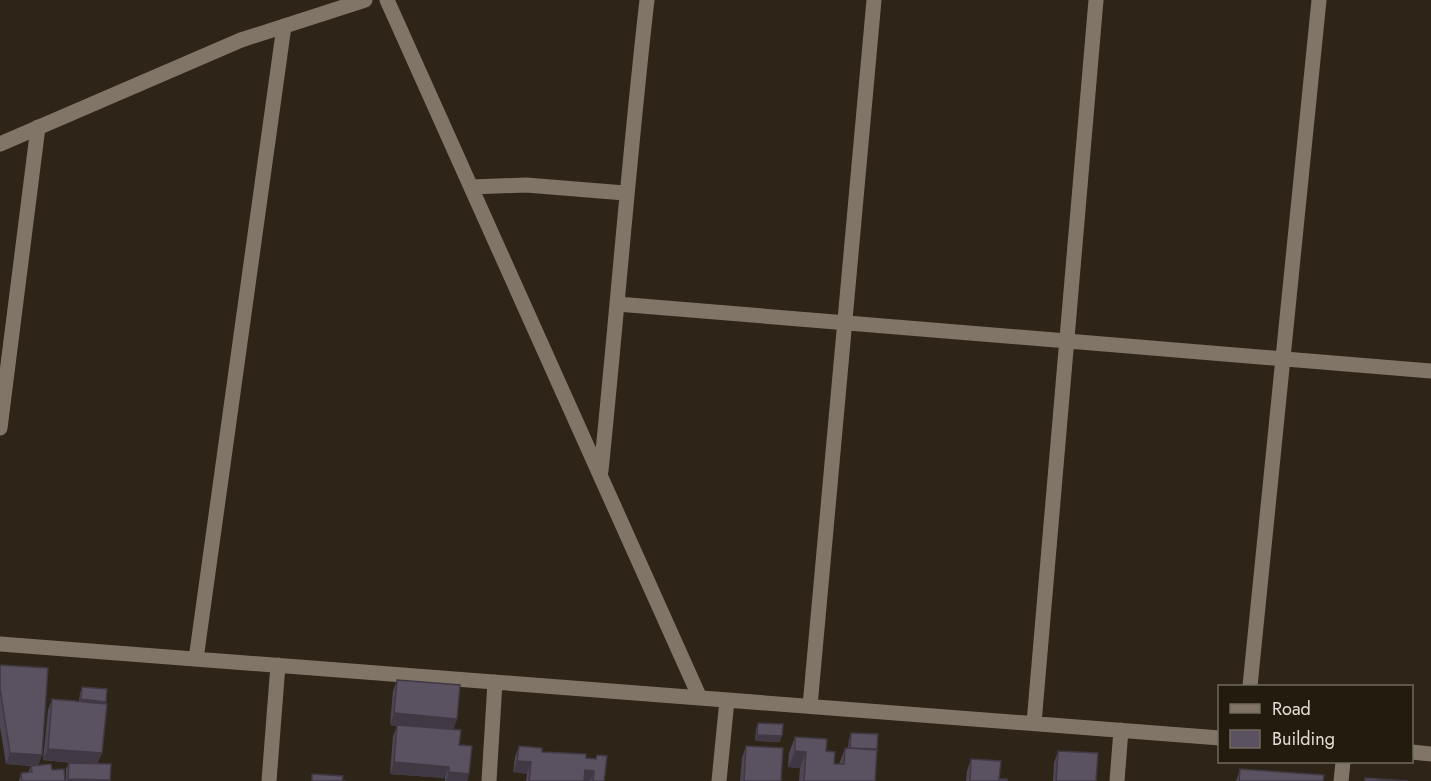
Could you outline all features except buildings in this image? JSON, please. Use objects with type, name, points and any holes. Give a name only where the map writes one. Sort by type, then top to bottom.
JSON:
[{"type":"street","points":[[0,144],[241,40],[365,0]]},
{"type":"street","points":[[387,0],[700,698]]},
{"type":"street","points":[[601,474],[625,193],[647,0]]},
{"type":"street","points":[[810,706],[874,0]]},
{"type":"street","points":[[1034,723],[1096,0]]},
{"type":"street","points":[[1250,685],[1318,0]]},
{"type":"street","points":[[196,659],[284,26]]},
{"type":"street","points":[[0,428],[38,127]]},
{"type":"street","points":[[471,187],[526,185],[625,193]]},
{"type":"street","points":[[617,304],[1431,371]]},
{"type":"street","points":[[0,644],[1218,738]]},
{"type":"street","points":[[269,781],[278,665]]},
{"type":"street","points":[[489,781],[495,682]]},
{"type":"street","points":[[719,781],[727,700]]},
{"type":"street","points":[[1116,781],[1121,730]]},
{"type":"street","points":[[1413,752],[1431,754]]},
{"type":"street","points":[[1341,781],[1343,763]]}]
